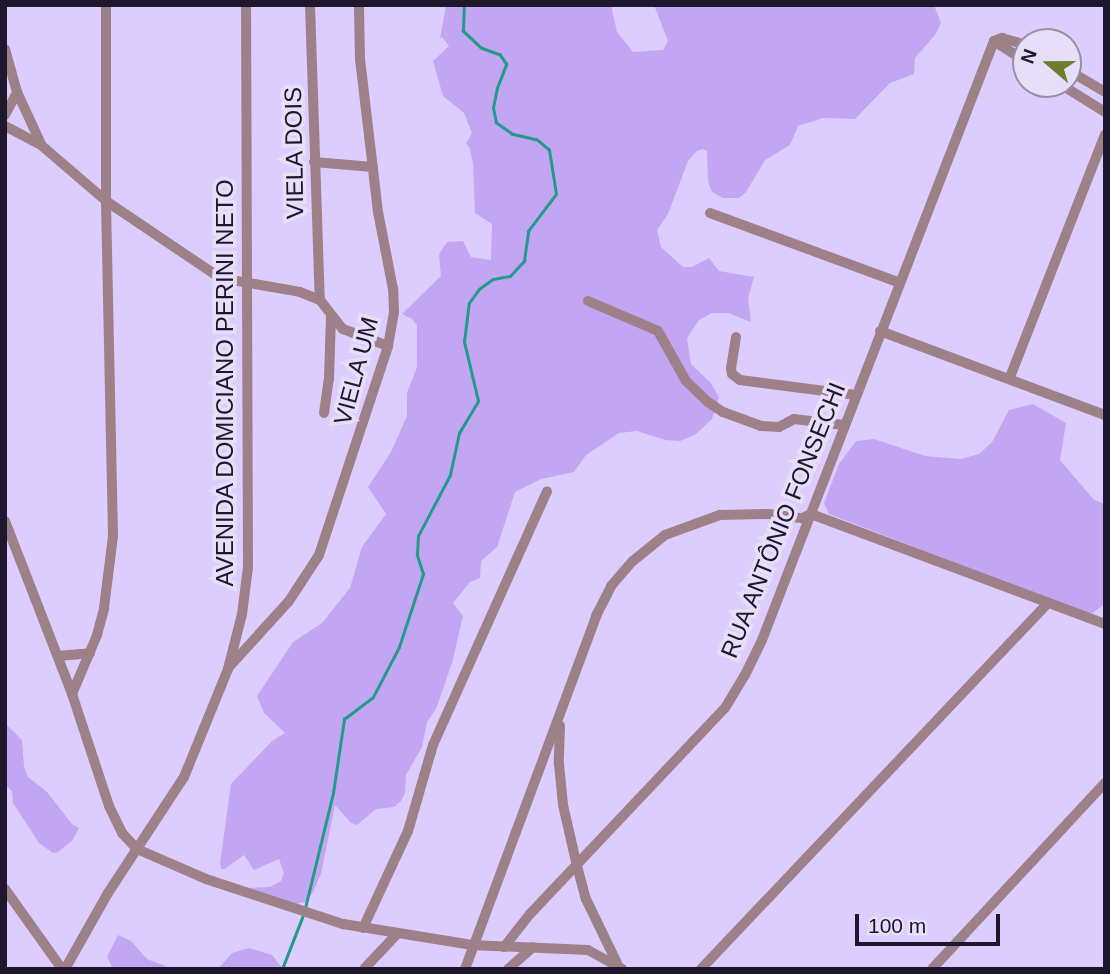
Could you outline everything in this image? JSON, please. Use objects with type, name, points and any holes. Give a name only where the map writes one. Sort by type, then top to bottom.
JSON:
[{"type":"street","points":[[72,694],[90,653],[107,596],[113,536],[106,201],[106,5]]},
{"type":"street","name":"AVENIDA DOMICIANO PERINI NETO","points":[[64,969],[184,778],[228,669],[242,614],[248,567],[246,5]]},
{"type":"street","name":"VIELA DOIS","points":[[310,5],[320,300]]},
{"type":"street","name":"VIELA UM","points":[[228,669],[289,601],[319,555],[388,346],[394,312],[393,289],[384,253],[360,59],[359,5]]},
{"type":"street","points":[[994,41],[1002,37],[1012,40]]},
{"type":"street","points":[[994,41],[1012,53]]},
{"type":"street","name":"RUA ANTÔNIO FONSECHI","points":[[504,947],[530,914],[725,708],[762,640],[898,282],[994,41]]},
{"type":"street","points":[[5,49],[8,73],[41,145]]},
{"type":"street","points":[[1082,78],[1105,92]]},
{"type":"street","points":[[5,115],[17,92]]},
{"type":"street","points":[[1082,98],[1105,112]]},
{"type":"street","points":[[5,126],[41,145],[106,201],[220,278],[248,285],[284,288],[320,300],[331,317],[354,335],[388,346]]},
{"type":"street","points":[[1010,377],[1105,135]]},
{"type":"street","points":[[314,162],[373,167]]},
{"type":"street","points":[[710,213],[898,282]]},
{"type":"street","points":[[588,301],[658,331],[686,381],[723,412],[761,426],[779,427],[794,419],[844,425]]},
{"type":"street","points":[[324,413],[329,379],[331,317]]},
{"type":"street","points":[[880,331],[1010,377],[1105,415]]},
{"type":"street","points":[[736,337],[731,369],[732,374],[740,380],[856,395]]},
{"type":"street","points":[[363,928],[408,831],[433,745],[547,491]]},
{"type":"street","points":[[466,969],[472,945],[561,717],[574,671],[596,616],[611,586],[633,561],[666,536],[685,526],[720,516],[768,514],[802,518],[811,514],[1105,624]]},
{"type":"street","points":[[5,521],[72,694],[109,806],[122,833],[137,849],[206,879],[292,909],[363,928],[472,945],[588,950],[620,966]]},
{"type":"street","points":[[701,969],[1048,604]]},
{"type":"street","points":[[58,656],[90,653]]},
{"type":"street","points":[[561,717],[559,764],[563,804],[577,866],[586,899],[620,966]]},
{"type":"street","points":[[932,969],[1105,783]]},
{"type":"street","points":[[5,889],[64,969]]},
{"type":"street","points":[[364,969],[396,935]]},
{"type":"street","points":[[508,969],[533,947]]},
{"type":"shaded area","points":[[446,5],[611,5],[617,32],[633,52],[663,50],[668,41],[654,5],[934,5],[941,23],[935,35],[915,58],[914,74],[890,83],[855,119],[823,118],[798,126],[790,145],[765,160],[746,192],[739,198],[723,198],[712,192],[708,181],[707,151],[697,151],[688,161],[668,214],[657,230],[661,247],[683,267],[692,267],[709,258],[719,271],[754,277],[748,298],[751,322],[728,313],[712,313],[699,320],[687,338],[691,364],[710,382],[719,397],[712,419],[695,435],[680,441],[665,440],[637,431],[619,433],[586,455],[574,472],[541,479],[515,492],[497,547],[481,561],[480,578],[470,582],[453,603],[463,616],[452,663],[436,709],[427,722],[422,747],[406,775],[405,793],[401,801],[394,807],[376,809],[357,825],[351,823],[335,805],[321,874],[312,894],[305,902],[296,904],[249,888],[270,887],[281,881],[284,873],[279,859],[254,870],[244,855],[221,869],[231,784],[272,741],[285,733],[264,713],[257,696],[293,642],[322,623],[350,588],[362,547],[386,514],[368,487],[391,452],[407,416],[407,393],[417,367],[417,325],[402,314],[441,276],[439,254],[447,242],[463,241],[471,257],[491,260],[492,224],[475,213],[473,164],[466,143],[472,133],[464,113],[443,96],[433,61],[449,46],[442,37],[440,39]]},
{"type":"shaded area","points":[[1033,404],[1066,423],[1060,460],[1094,500],[1105,504],[1105,604],[1092,613],[1082,612],[829,514],[824,503],[839,464],[856,441],[874,439],[925,456],[961,459],[979,454],[992,442],[1009,410]]},
{"type":"shaded area","points":[[5,723],[22,740],[24,766],[28,777],[47,792],[72,824],[79,828],[72,841],[58,852],[53,853],[39,843],[13,803],[12,791],[5,785]]},
{"type":"shaded area","points":[[118,935],[131,941],[147,959],[173,969],[113,969],[107,957]]},
{"type":"shaded area","points":[[249,948],[272,955],[283,969],[218,969],[232,953]]},
{"type":"waterway","points":[[305,908],[333,793],[344,719],[373,697],[399,647],[423,574],[417,555],[418,536],[450,475],[459,433],[478,401],[464,342],[469,303],[479,289],[493,279],[510,276],[524,261],[528,231],[556,194],[549,150],[537,140],[512,134],[496,123],[493,108],[506,64],[500,55],[481,48],[463,31],[464,5]]},
{"type":"waterway","points":[[282,969],[303,915]]}]
